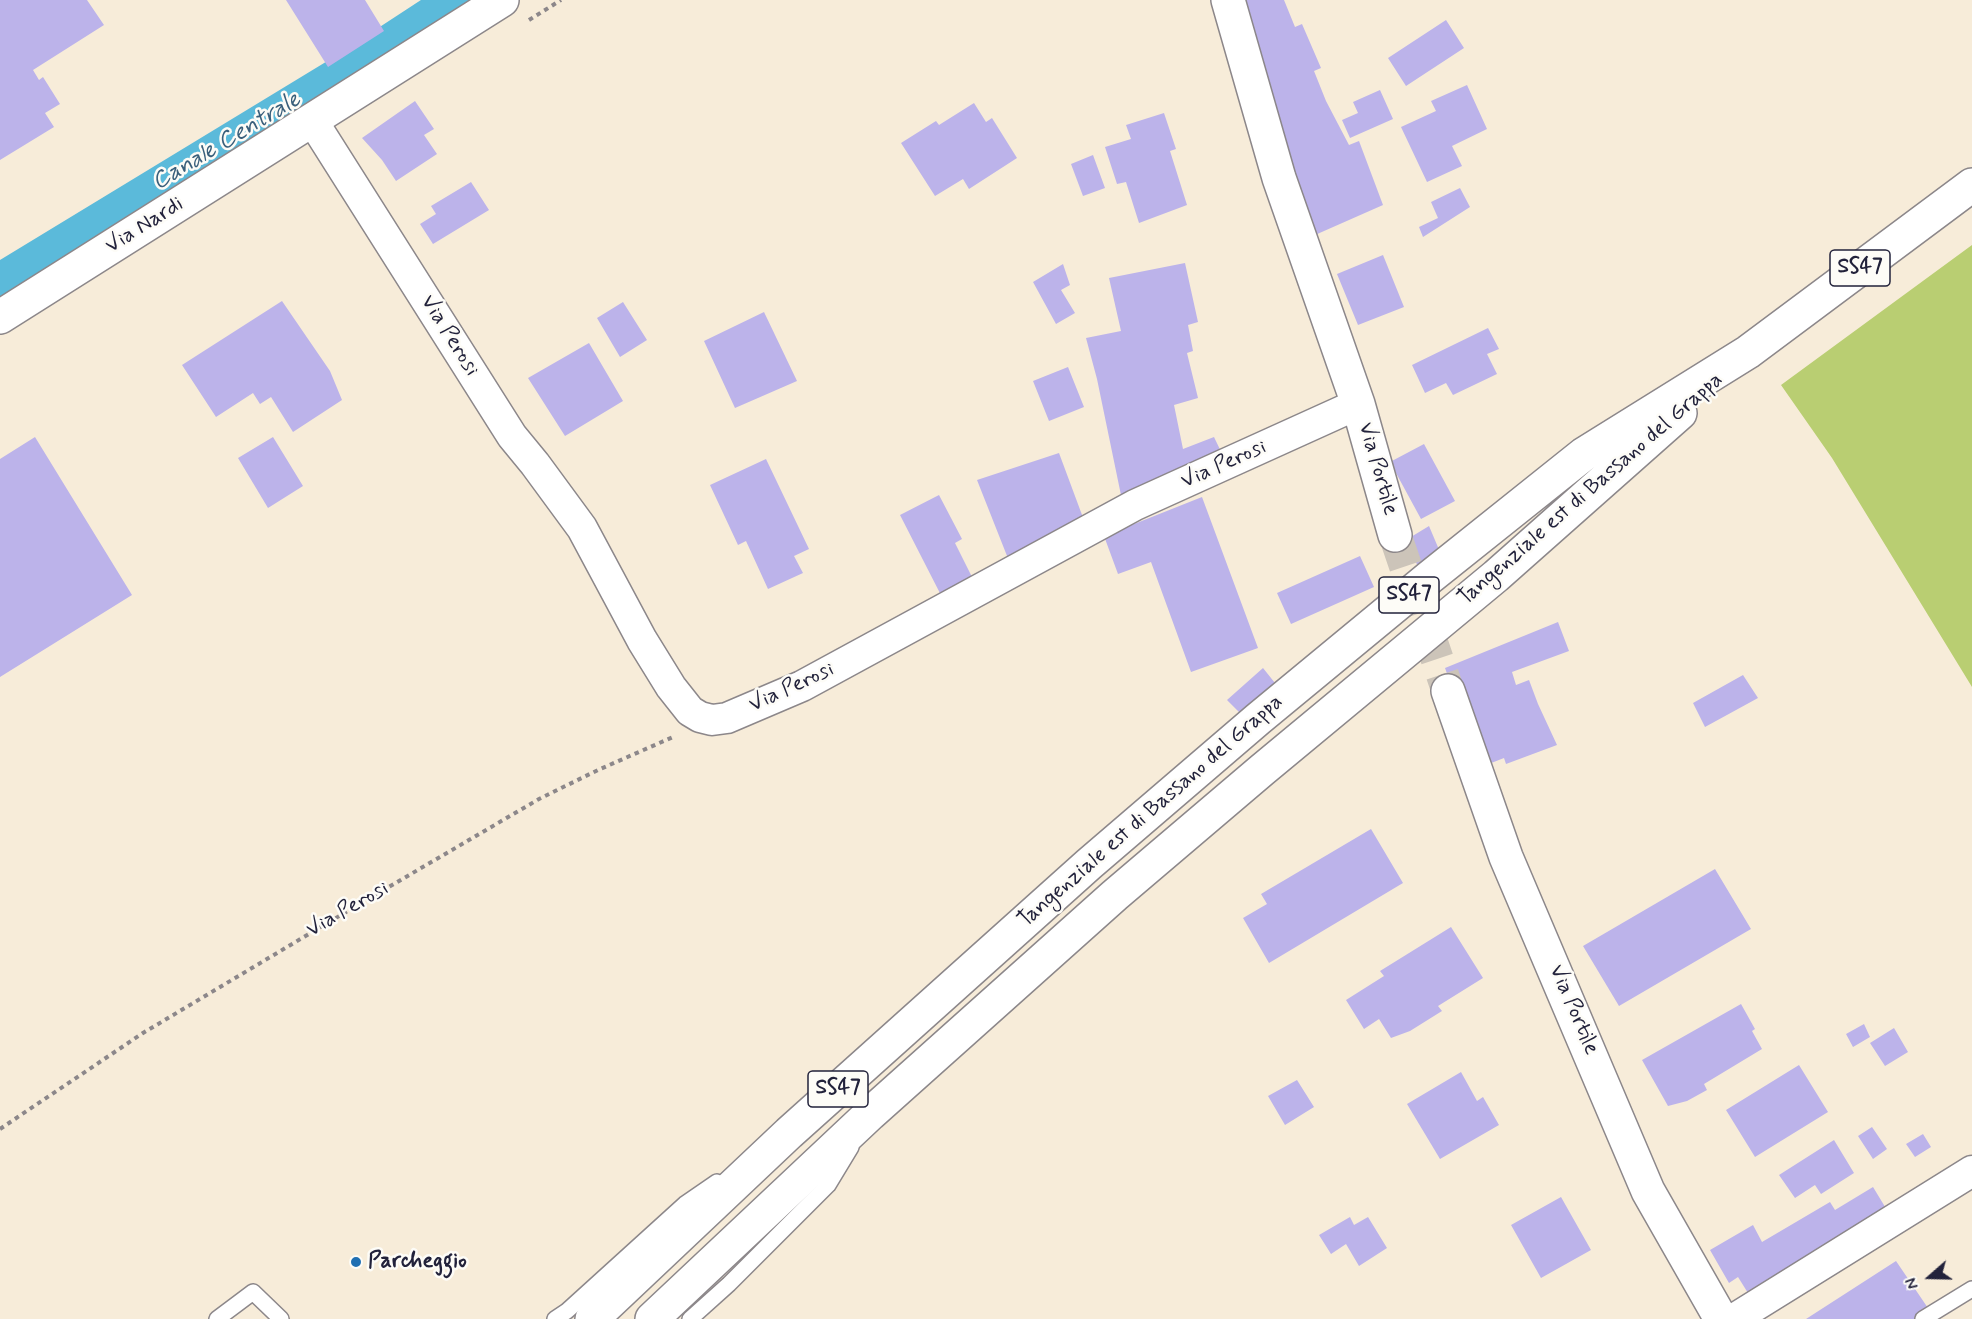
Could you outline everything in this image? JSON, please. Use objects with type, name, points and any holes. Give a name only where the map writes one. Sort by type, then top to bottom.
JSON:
[{"type":"main road","name":"Via Nardi","points":[[0,317],[502,0]]},
{"type":"main road","points":[[1228,0],[1279,178],[1358,404]]},
{"type":"main road","name":"Tangenziale est di Bassano del Grappa","points":[[592,1319],[789,1133],[1089,864],[1258,719],[1430,577],[1584,454],[1748,352],[1972,185]]},
{"type":"main road","name":"Tangenziale est di Bassano del Grappa","points":[[652,1319],[870,1114],[1124,888],[1496,576],[1748,352]]},
{"type":"main road","name":"Via Portile","points":[[1358,404],[1395,535]]},
{"type":"main road","name":"Via Portile","points":[[1448,691],[1506,857],[1648,1191],[1721,1319]]},
{"type":"street","name":"Via Perosi","points":[[312,120],[512,436],[582,528],[642,640],[671,687],[690,711],[700,717],[712,720],[727,718],[802,686],[1135,505],[1358,404]]},
{"type":"street","points":[[1734,1319],[1972,1171]]},
{"type":"lane","points":[[690,1319],[729,1284],[828,1185],[870,1114]]},
{"type":"lane","points":[[555,1319],[567,1311],[685,1204],[789,1133]]},
{"type":"lane","points":[[1923,1319],[1972,1289]]},
{"type":"lane","points":[[217,1319],[253,1292],[281,1319]]},
{"type":"path","name":"Via Perosi","points":[[0,1129],[143,1033],[328,921],[539,799],[598,770],[712,720]]},
{"type":"green space","points":[[1972,245],[1972,687],[1832,458],[1781,385]]},
{"type":"building","points":[[0,0],[87,0],[104,25],[33,70],[39,80],[43,77],[60,104],[45,113],[54,127],[0,160]]},
{"type":"building","points":[[286,0],[365,0],[384,31],[328,67]]},
{"type":"building","points":[[1243,0],[1284,0],[1295,27],[1302,24],[1321,68],[1314,71],[1326,101],[1349,145],[1359,141],[1383,205],[1315,235],[1261,88]]},
{"type":"building","points":[[1446,20],[1464,48],[1406,86],[1388,58]]},
{"type":"building","points":[[1467,85],[1487,129],[1452,146],[1462,166],[1427,182],[1401,127],[1436,111],[1431,101]]},
{"type":"building","points":[[1380,90],[1393,119],[1350,138],[1342,120],[1358,113],[1353,102]]},
{"type":"building","points":[[415,101],[434,129],[424,135],[437,154],[396,181],[382,160],[362,138]]},
{"type":"building","points":[[974,103],[986,122],[992,118],[1017,158],[969,189],[963,179],[935,196],[901,143],[936,121],[939,125]]},
{"type":"building","points":[[1164,113],[1176,149],[1170,151],[1187,205],[1139,223],[1126,182],[1117,184],[1105,147],[1131,139],[1126,125]]},
{"type":"building","points":[[1093,155],[1105,188],[1083,196],[1071,164]]},
{"type":"building","points":[[471,182],[489,210],[433,244],[420,224],[436,214],[431,206]]},
{"type":"building","points":[[1460,188],[1470,207],[1423,237],[1419,227],[1438,218],[1431,202]]},
{"type":"building","points":[[1383,255],[1404,307],[1358,325],[1337,274]]},
{"type":"building","points":[[1185,263],[1198,322],[1188,325],[1193,351],[1187,353],[1198,398],[1174,405],[1183,449],[1214,437],[1225,460],[1122,500],[1097,379],[1086,338],[1121,331],[1109,278]]},
{"type":"building","points":[[1063,264],[1070,285],[1061,290],[1075,313],[1056,324],[1033,282]]},
{"type":"building","points":[[282,301],[330,371],[342,400],[293,432],[271,397],[260,404],[253,393],[216,417],[182,365]]},
{"type":"building","points":[[623,302],[647,340],[620,357],[597,318]]},
{"type":"building","points":[[764,312],[797,381],[735,408],[704,341]]},
{"type":"building","points":[[1488,328],[1499,349],[1487,354],[1497,374],[1453,395],[1446,383],[1425,393],[1412,365]]},
{"type":"building","points":[[589,343],[623,401],[565,436],[528,378]]},
{"type":"building","points":[[1068,367],[1084,407],[1049,421],[1033,381]]},
{"type":"building","points":[[35,437],[132,595],[0,677],[0,459]]},
{"type":"building","points":[[273,437],[303,486],[268,508],[238,458]]},
{"type":"building","points":[[1424,444],[1455,501],[1421,519],[1390,462]]},
{"type":"building","points":[[1059,453],[1085,523],[1011,566],[977,480]]},
{"type":"building","points":[[766,459],[809,549],[794,556],[803,573],[768,589],[746,541],[738,545],[710,485]]},
{"type":"building","points":[[939,495],[962,539],[955,543],[976,585],[945,603],[900,515]]},
{"type":"building","points":[[1202,497],[1258,648],[1191,672],[1151,562],[1118,574],[1104,536]]},
{"type":"building","points":[[1429,526],[1440,552],[1419,569],[1406,540]]},
{"type":"building","points":[[1360,556],[1374,587],[1291,624],[1277,593]]},
{"type":"building","points":[[1558,622],[1569,651],[1512,672],[1516,685],[1529,680],[1557,745],[1506,764],[1504,758],[1481,767],[1445,668]]},
{"type":"building","points":[[1263,668],[1275,683],[1241,714],[1227,700]]},
{"type":"building","points":[[1743,675],[1758,698],[1705,727],[1693,703]]},
{"type":"building","points":[[1371,829],[1403,883],[1269,963],[1243,918],[1267,904],[1261,894]]},
{"type":"building","points":[[1715,869],[1751,929],[1619,1006],[1583,946]]},
{"type":"building","points":[[1451,927],[1483,978],[1438,1006],[1442,1011],[1410,1031],[1391,1038],[1379,1019],[1364,1029],[1346,1000],[1384,976],[1380,971]]},
{"type":"building","points":[[1741,1004],[1755,1029],[1752,1031],[1762,1049],[1704,1084],[1707,1090],[1687,1101],[1668,1106],[1642,1060]]},
{"type":"building","points":[[1864,1024],[1870,1037],[1853,1047],[1846,1034]]},
{"type":"building","points":[[1894,1028],[1908,1052],[1885,1066],[1870,1043]]},
{"type":"building","points":[[1799,1065],[1828,1112],[1755,1157],[1726,1110]]},
{"type":"building","points":[[1461,1072],[1477,1101],[1483,1097],[1499,1125],[1440,1159],[1407,1104]]},
{"type":"building","points":[[1297,1080],[1314,1107],[1285,1125],[1268,1096]]},
{"type":"building","points":[[1872,1127],[1887,1149],[1873,1159],[1858,1136]]},
{"type":"building","points":[[1923,1134],[1931,1147],[1915,1157],[1906,1144]]},
{"type":"building","points":[[1834,1140],[1854,1173],[1821,1194],[1815,1185],[1795,1198],[1779,1175]]},
{"type":"building","points":[[1873,1187],[1890,1215],[1753,1301],[1738,1277],[1729,1283],[1710,1250],[1753,1225],[1762,1242],[1830,1202],[1835,1210]]},
{"type":"building","points":[[1561,1197],[1591,1250],[1541,1278],[1511,1225]]},
{"type":"building","points":[[1350,1217],[1354,1225],[1368,1217],[1387,1248],[1359,1266],[1346,1244],[1331,1254],[1319,1235]]},
{"type":"building","points":[[1896,1261],[1930,1311],[1918,1319],[1806,1319]]},
{"type":"waterway","name":"Canale Centrale","points":[[0,280],[342,72],[452,0]]},
{"type":"tunnel","points":[[1395,535],[1448,691]]},
{"type":"place","name":"Parcheggio","points":[[356,1262]]}]
